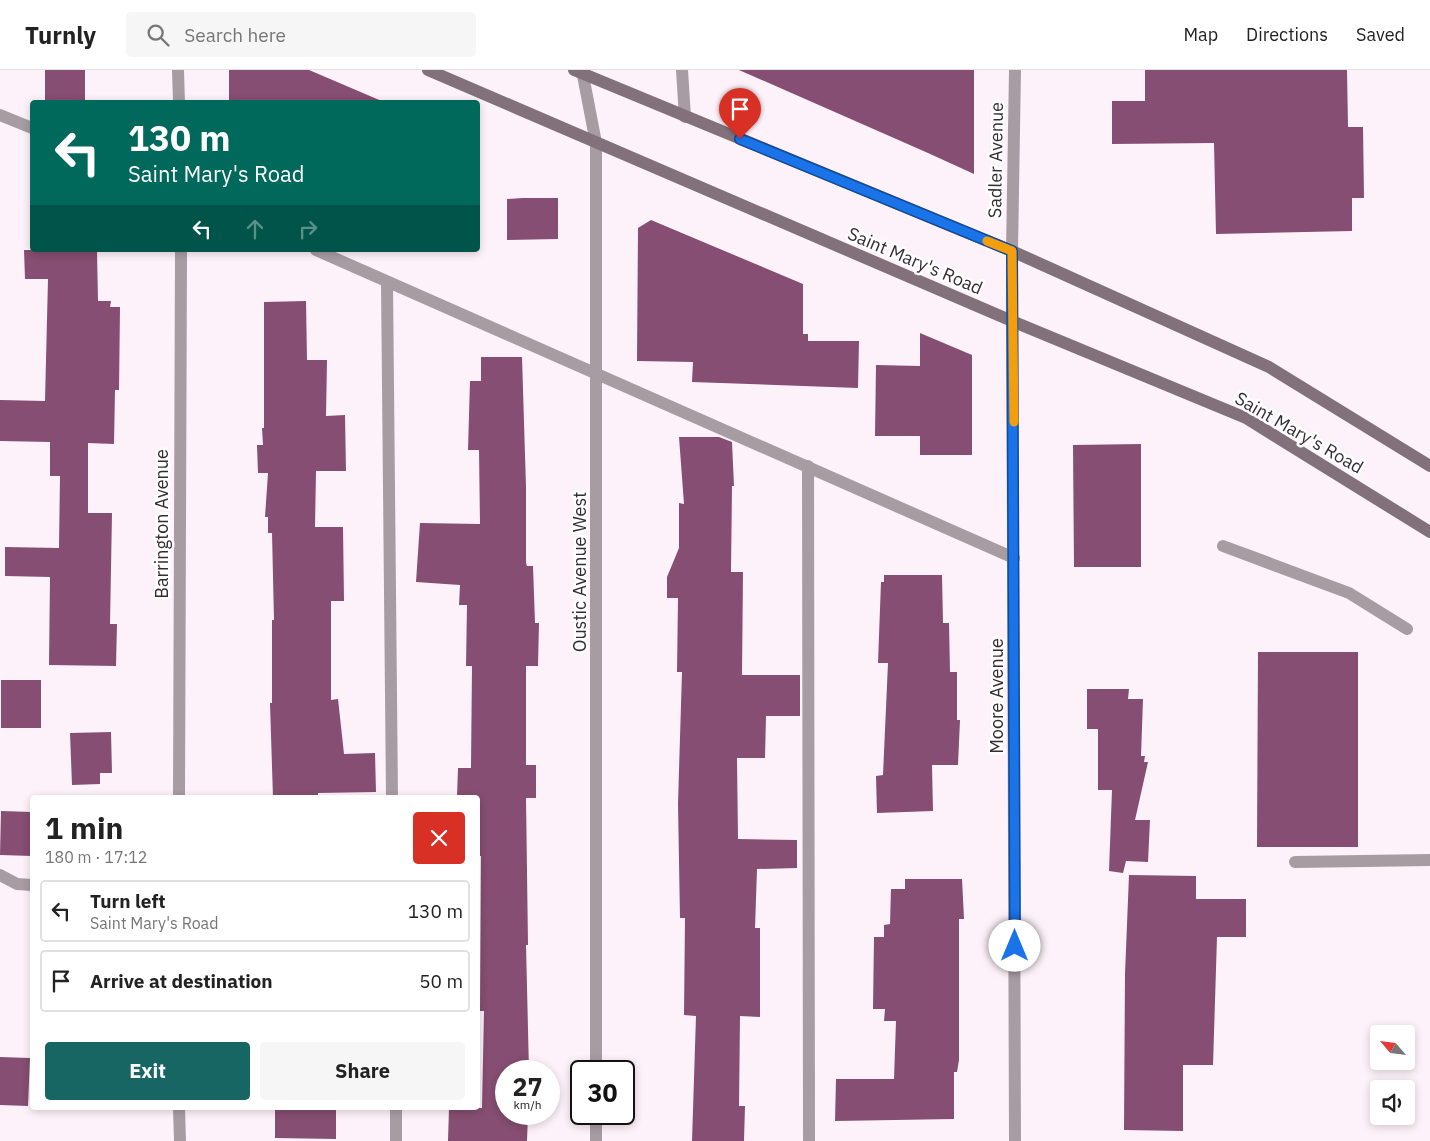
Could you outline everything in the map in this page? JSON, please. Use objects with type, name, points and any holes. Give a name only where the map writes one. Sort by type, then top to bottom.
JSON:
[{"type":"main road","name":"Saint Mary's Road","points":[[428,70],[1012,321],[1246,418],[1429,528]]},
{"type":"main road","points":[[579,71],[1012,251],[1269,368],[1430,466]]},
{"type":"street","points":[[178,70],[179,100]]},
{"type":"street","points":[[682,70],[686,117]]},
{"type":"street","name":"Sadler Avenue","points":[[1012,251],[1015,70]]},
{"type":"street","name":"Oustic Avenue West","points":[[579,71],[596,143],[596,1060]]},
{"type":"street","points":[[0,115],[30,127]]},
{"type":"street","name":"Moore Avenue","points":[[1012,251],[1016,1141]]},
{"type":"street","name":"Barrington Avenue","points":[[179,795],[181,252]]},
{"type":"street","points":[[320,252],[1014,558]]},
{"type":"street","points":[[387,283],[392,795]]},
{"type":"street","points":[[808,466],[809,1141]]},
{"type":"street","points":[[1223,546],[1349,593],[1406,629]]},
{"type":"street","points":[[1295,862],[1430,860]]},
{"type":"street","points":[[0,875],[17,884],[30,885]]},
{"type":"street","points":[[180,1110],[180,1141]]},
{"type":"street","points":[[396,1110],[396,1141]]},
{"type":"street","points":[[596,1125],[596,1141]]},
{"type":"building","points":[[45,70],[85,70],[85,100],[45,100]]},
{"type":"building","points":[[229,70],[309,70],[379,100],[229,100]]},
{"type":"building","points":[[739,70],[974,70],[974,174],[928,153]]},
{"type":"building","points":[[1145,70],[1347,70],[1348,127],[1363,127],[1364,198],[1352,198],[1352,231],[1216,234],[1214,143],[1112,144],[1112,101],[1145,101]]},
{"type":"building","points":[[558,198],[558,239],[507,240],[507,199]]},
{"type":"building","points":[[651,220],[803,284],[803,334],[808,334],[808,341],[859,341],[858,388],[692,382],[693,362],[637,361],[638,228]]},
{"type":"building","points":[[24,250],[30,250],[30,252],[97,252],[98,301],[111,301],[110,307],[120,307],[119,390],[115,390],[114,444],[88,443],[88,513],[112,513],[110,624],[117,624],[116,666],[49,665],[50,577],[5,576],[5,547],[59,548],[60,476],[50,476],[50,442],[0,441],[0,400],[45,401],[48,279],[25,279]]},
{"type":"building","points":[[306,301],[307,360],[327,360],[326,416],[345,415],[346,471],[316,471],[315,527],[343,527],[344,601],[331,601],[331,700],[338,699],[344,754],[375,753],[376,792],[273,795],[270,703],[272,703],[272,620],[274,620],[272,533],[268,533],[268,517],[265,517],[268,473],[258,473],[257,445],[263,445],[262,428],[264,428],[264,302]]},
{"type":"building","points":[[920,333],[972,355],[972,455],[920,455],[920,436],[875,436],[876,365],[920,366]]},
{"type":"building","points":[[481,357],[522,357],[526,563],[527,566],[533,566],[535,623],[539,623],[538,666],[526,666],[526,765],[536,765],[536,798],[526,798],[528,945],[526,945],[529,1060],[495,1060],[495,1125],[528,1125],[527,1141],[448,1141],[449,1110],[480,1110],[482,1108],[484,1011],[480,1011],[480,795],[457,795],[458,768],[471,768],[472,666],[466,666],[467,605],[459,605],[460,585],[416,582],[420,523],[480,524],[479,450],[468,450],[470,381],[481,381]]},
{"type":"building","points":[[679,437],[719,437],[732,442],[734,486],[732,486],[731,572],[743,572],[742,675],[800,675],[800,716],[766,716],[765,758],[737,758],[738,839],[797,840],[797,868],[757,869],[755,928],[760,928],[760,1017],[740,1016],[739,1106],[745,1106],[744,1141],[692,1141],[696,1016],[684,1015],[685,918],[680,918],[678,804],[682,672],[677,672],[678,598],[667,598],[667,577],[679,548],[679,503],[684,504]]},
{"type":"building","points":[[1141,444],[1141,567],[1074,567],[1073,445]]},
{"type":"building","points":[[884,575],[942,575],[943,623],[949,623],[950,672],[957,672],[957,720],[960,720],[958,765],[932,765],[933,811],[877,813],[876,776],[883,775],[888,663],[878,663],[881,582],[884,582]]},
{"type":"building","points":[[1258,652],[1358,652],[1358,847],[1257,847]]},
{"type":"building","points":[[1,680],[41,680],[41,728],[1,728]]},
{"type":"building","points":[[1087,689],[1129,689],[1128,699],[1143,699],[1141,756],[1145,756],[1144,762],[1148,762],[1135,820],[1150,820],[1148,862],[1126,861],[1123,873],[1109,871],[1112,790],[1098,790],[1098,729],[1087,729]]},
{"type":"building","points":[[111,732],[112,773],[100,773],[100,784],[72,785],[70,733]]},
{"type":"building","points":[[1,811],[30,812],[30,856],[0,855]]},
{"type":"building","points":[[1129,875],[1196,876],[1196,899],[1246,899],[1246,937],[1217,937],[1213,1065],[1183,1065],[1183,1131],[1124,1130],[1125,974]]},
{"type":"building","points":[[905,879],[962,879],[964,919],[959,919],[959,1060],[957,1072],[954,1072],[954,1119],[835,1121],[836,1079],[894,1079],[896,1021],[884,1021],[885,1009],[873,1009],[874,937],[884,937],[884,925],[890,924],[891,889],[905,889]]},
{"type":"building","points":[[0,1057],[30,1058],[28,1106],[0,1105]]},
{"type":"building","points":[[275,1110],[336,1110],[336,1139],[275,1138]]},
{"type":"slow traffic","points":[[987,241],[1012,251],[1014,422]]},
{"type":"route","points":[[740,139],[1012,251],[1015,946]]}]
